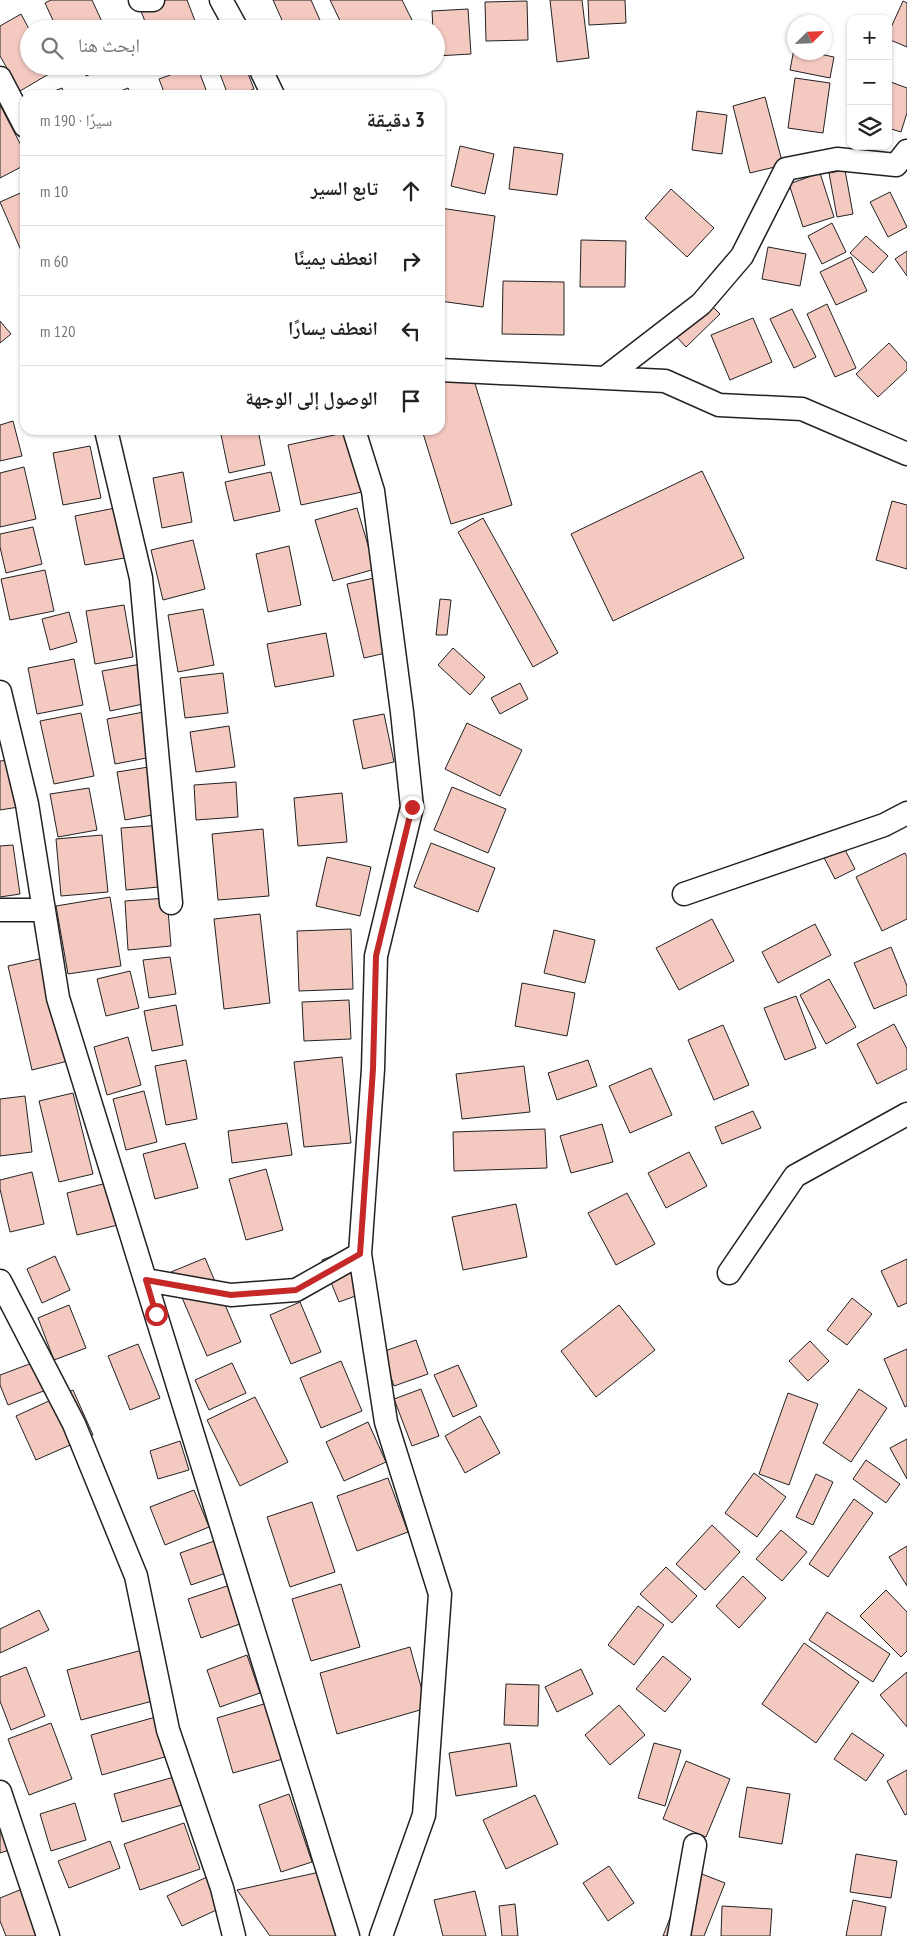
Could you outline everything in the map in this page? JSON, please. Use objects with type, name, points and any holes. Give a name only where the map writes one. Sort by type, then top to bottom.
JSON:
[{"type":"street","points":[[140,0],[154,0]]},
{"type":"street","points":[[221,0],[232,20]]},
{"type":"street","points":[[263,75],[271,90]]},
{"type":"street","points":[[0,78],[20,116]]},
{"type":"street","points":[[605,378],[701,304],[742,256],[786,169],[837,158],[896,165],[907,150]]},
{"type":"street","points":[[445,370],[665,381],[719,405],[802,409],[907,454]]},
{"type":"street","points":[[107,435],[141,578],[171,903]]},
{"type":"street","points":[[356,435],[373,491],[402,712],[412,807],[376,956],[373,1069],[360,1254],[386,1422],[440,1594],[424,1815],[382,1935]]},
{"type":"street","points":[[0,692],[27,804],[58,998],[348,1936]]},
{"type":"street","points":[[684,894],[884,825],[907,813]]},
{"type":"street","points":[[0,910],[44,910]]},
{"type":"street","points":[[729,1273],[795,1176],[907,1114]]},
{"type":"street","points":[[146,1280],[231,1295],[296,1290],[360,1254]]},
{"type":"street","points":[[0,1281],[74,1424],[136,1576],[168,1730],[222,1888],[234,1936]]},
{"type":"street","points":[[1,1797],[48,1936]]},
{"type":"street","points":[[679,1936],[694,1845]]},
{"type":"building","points":[[51,0],[92,0],[101,20],[53,20],[45,3]]},
{"type":"building","points":[[187,0],[195,20],[144,20],[137,1]]},
{"type":"building","points":[[273,0],[311,0],[320,20],[282,20]]},
{"type":"building","points":[[330,0],[402,0],[412,20],[340,20]]},
{"type":"building","points":[[550,0],[582,0],[589,58],[557,62]]},
{"type":"building","points":[[588,0],[625,0],[626,23],[589,25]]},
{"type":"building","points":[[527,1],[528,40],[486,41],[485,2]]},
{"type":"building","points":[[903,1],[907,3],[907,47],[892,41],[892,25]]},
{"type":"building","points":[[468,9],[471,54],[445,55],[445,20],[432,20],[432,11]]},
{"type":"building","points":[[21,14],[24,20],[20,20],[20,75],[47,75],[20,91],[0,56],[0,26]]},
{"type":"building","points":[[832,57],[834,57],[830,78],[790,70],[792,60],[832,60]]},
{"type":"building","points":[[170,75],[200,75],[206,90],[163,90],[159,79]]},
{"type":"building","points":[[220,75],[249,75],[254,89],[252,90],[226,90]]},
{"type":"building","points":[[795,78],[830,83],[823,133],[788,128]]},
{"type":"building","points":[[892,82],[907,88],[907,113],[901,132],[892,129]]},
{"type":"building","points":[[765,97],[783,165],[750,173],[733,106]]},
{"type":"building","points":[[0,105],[20,143],[20,168],[0,178]]},
{"type":"building","points":[[697,111],[727,115],[722,154],[692,150]]},
{"type":"building","points":[[460,146],[494,154],[485,194],[451,186]]},
{"type":"building","points":[[514,147],[563,154],[557,195],[509,189]]},
{"type":"building","points":[[845,170],[853,214],[837,217],[829,173]]},
{"type":"building","points":[[820,173],[834,217],[803,227],[789,184]]},
{"type":"building","points":[[671,189],[714,228],[687,257],[645,218]]},
{"type":"building","points":[[890,192],[907,227],[888,237],[870,202]]},
{"type":"building","points":[[20,193],[20,248],[0,202]]},
{"type":"building","points":[[445,209],[495,216],[483,307],[445,302]]},
{"type":"building","points":[[832,223],[846,252],[822,264],[808,236]]},
{"type":"building","points":[[866,236],[888,256],[873,273],[850,253]]},
{"type":"building","points":[[581,240],[626,241],[625,287],[580,287]]},
{"type":"building","points":[[768,247],[806,254],[800,286],[762,279]]},
{"type":"building","points":[[907,251],[907,276],[895,259]]},
{"type":"building","points":[[851,257],[867,291],[836,305],[820,272]]},
{"type":"building","points":[[503,281],[564,282],[564,335],[502,334]]},
{"type":"building","points":[[709,303],[720,314],[686,347],[675,335]]},
{"type":"building","points":[[827,304],[856,368],[835,377],[807,314]]},
{"type":"building","points":[[792,309],[816,357],[794,368],[770,319]]},
{"type":"building","points":[[753,318],[772,362],[730,380],[711,335]]},
{"type":"building","points":[[0,321],[11,334],[0,343]]},
{"type":"building","points":[[889,343],[907,363],[907,370],[878,397],[856,374]]},
{"type":"building","points":[[470,367],[512,505],[451,524],[424,435],[445,435],[445,375]]},
{"type":"building","points":[[13,421],[22,456],[0,461],[0,425]]},
{"type":"building","points":[[221,435],[259,435],[265,465],[229,473]]},
{"type":"building","points":[[334,435],[349,435],[362,492],[301,505],[288,445]]},
{"type":"building","points":[[90,446],[101,498],[63,505],[53,453]]},
{"type":"building","points":[[24,467],[36,519],[0,527],[0,473]]},
{"type":"building","points":[[702,471],[744,558],[613,621],[571,534]]},
{"type":"building","points":[[183,472],[192,522],[162,528],[153,478]]},
{"type":"building","points":[[271,472],[280,511],[234,521],[225,482]]},
{"type":"building","points":[[892,501],[907,505],[907,569],[876,560]]},
{"type":"building","points":[[120,507],[130,557],[85,565],[75,516]]},
{"type":"building","points":[[357,508],[375,569],[333,581],[315,520]]},
{"type":"building","points":[[483,518],[558,653],[533,667],[458,532]]},
{"type":"building","points":[[33,527],[42,564],[6,573],[0,547],[0,534]]},
{"type":"building","points":[[193,540],[205,589],[163,600],[151,550]]},
{"type":"building","points":[[289,546],[301,605],[268,612],[256,554]]},
{"type":"building","points":[[45,570],[54,611],[10,620],[1,579]]},
{"type":"building","points":[[374,578],[390,652],[364,658],[347,584]]},
{"type":"building","points":[[440,599],[451,600],[447,635],[436,635]]},
{"type":"building","points":[[124,605],[133,657],[95,664],[86,611]]},
{"type":"building","points":[[203,609],[214,665],[178,672],[168,615]]},
{"type":"building","points":[[69,612],[77,642],[50,650],[42,619]]},
{"type":"building","points":[[326,633],[334,676],[275,687],[267,644]]},
{"type":"building","points":[[453,648],[485,677],[470,695],[438,665]]},
{"type":"building","points":[[74,659],[83,705],[37,714],[28,668]]},
{"type":"building","points":[[141,664],[148,703],[110,711],[102,671]]},
{"type":"building","points":[[223,673],[228,713],[185,718],[180,678]]},
{"type":"building","points":[[520,683],[528,699],[500,714],[491,698]]},
{"type":"building","points":[[149,711],[157,756],[115,764],[107,719]]},
{"type":"building","points":[[81,713],[94,776],[54,784],[40,721]]},
{"type":"building","points":[[384,714],[394,762],[363,769],[353,720]]},
{"type":"building","points":[[467,723],[522,750],[500,796],[445,769]]},
{"type":"building","points":[[229,726],[235,767],[196,772],[190,732]]},
{"type":"building","points":[[17,759],[25,806],[0,810],[0,761]]},
{"type":"building","points":[[155,766],[163,813],[125,820],[117,772]]},
{"type":"building","points":[[236,782],[238,817],[196,820],[194,785]]},
{"type":"building","points":[[452,787],[506,809],[488,853],[434,830]]},
{"type":"building","points":[[89,788],[97,830],[58,837],[50,794]]},
{"type":"building","points":[[342,793],[347,842],[298,846],[294,798]]},
{"type":"building","points":[[164,825],[170,886],[126,890],[121,828]]},
{"type":"building","points":[[263,829],[269,896],[218,900],[212,834]]},
{"type":"building","points":[[102,835],[108,892],[61,896],[56,839]]},
{"type":"building","points":[[838,836],[855,869],[835,879],[818,846]]},
{"type":"building","points":[[431,843],[495,868],[478,912],[414,887]]},
{"type":"building","points":[[13,845],[20,894],[0,897],[0,846]]},
{"type":"building","points":[[905,853],[907,857],[907,919],[882,931],[856,877]]},
{"type":"building","points":[[327,857],[371,867],[360,916],[316,906]]},
{"type":"building","points":[[110,897],[121,966],[68,974],[56,906]]},
{"type":"building","points":[[167,898],[171,946],[128,950],[125,901]]},
{"type":"building","points":[[260,914],[270,1003],[224,1009],[214,919]]},
{"type":"building","points":[[712,919],[734,961],[679,990],[656,948]]},
{"type":"building","points":[[815,924],[831,955],[778,983],[762,952]]},
{"type":"building","points":[[351,929],[353,989],[299,991],[297,931]]},
{"type":"building","points":[[554,930],[595,940],[585,983],[544,973]]},
{"type":"building","points":[[891,947],[907,986],[907,995],[874,1009],[854,963]]},
{"type":"building","points":[[48,957],[72,1060],[32,1070],[8,966]]},
{"type":"building","points":[[170,957],[176,994],[149,998],[143,960]]},
{"type":"building","points":[[130,971],[139,1008],[106,1016],[97,979]]},
{"type":"building","points":[[829,979],[856,1027],[826,1044],[800,995]]},
{"type":"building","points":[[522,983],[575,993],[567,1036],[515,1026]]},
{"type":"building","points":[[796,996],[816,1048],[785,1060],[764,1008]]},
{"type":"building","points":[[349,1000],[351,1039],[304,1041],[302,1002]]},
{"type":"building","points":[[176,1005],[183,1045],[152,1051],[144,1011]]},
{"type":"building","points":[[894,1024],[907,1049],[907,1069],[877,1084],[857,1044]]},
{"type":"building","points":[[723,1025],[749,1085],[714,1100],[688,1040]]},
{"type":"building","points":[[128,1037],[141,1085],[107,1095],[94,1047]]},
{"type":"building","points":[[342,1057],[351,1143],[304,1147],[294,1062]]},
{"type":"building","points":[[186,1060],[197,1119],[166,1125],[155,1066]]},
{"type":"building","points":[[588,1060],[597,1086],[557,1100],[548,1073]]},
{"type":"building","points":[[524,1066],[530,1112],[462,1119],[456,1074]]},
{"type":"building","points":[[651,1068],[672,1115],[630,1133],[609,1086]]},
{"type":"building","points":[[144,1091],[157,1142],[126,1150],[113,1099]]},
{"type":"building","points":[[73,1093],[93,1174],[59,1182],[39,1101]]},
{"type":"building","points":[[25,1096],[32,1152],[0,1156],[0,1099]]},
{"type":"building","points":[[753,1111],[761,1128],[722,1144],[715,1127]]},
{"type":"building","points":[[287,1123],[292,1155],[232,1163],[228,1131]]},
{"type":"building","points":[[602,1124],[613,1162],[571,1173],[560,1136]]},
{"type":"building","points":[[545,1129],[547,1168],[454,1171],[453,1132]]},
{"type":"building","points":[[185,1143],[198,1188],[155,1199],[143,1154]]},
{"type":"building","points":[[689,1152],[707,1186],[666,1208],[648,1173]]},
{"type":"building","points":[[266,1169],[283,1230],[246,1240],[229,1179]]},
{"type":"building","points":[[32,1172],[44,1224],[10,1232],[0,1189],[0,1180]]},
{"type":"building","points":[[111,1182],[122,1224],[77,1235],[67,1193]]},
{"type":"building","points":[[627,1193],[655,1244],[616,1265],[588,1213]]},
{"type":"building","points":[[516,1204],[527,1257],[463,1270],[452,1217]]},
{"type":"building","points":[[345,1251],[361,1294],[339,1302],[322,1260]]},
{"type":"building","points":[[55,1256],[70,1290],[42,1303],[27,1269]]},
{"type":"building","points":[[205,1258],[241,1342],[207,1356],[171,1272]]},
{"type":"building","points":[[907,1259],[907,1303],[898,1307],[881,1271]]},
{"type":"building","points":[[852,1298],[872,1314],[847,1345],[827,1330]]},
{"type":"building","points":[[300,1302],[321,1352],[291,1364],[270,1315]]},
{"type":"building","points":[[69,1305],[86,1348],[54,1360],[38,1318]]},
{"type":"building","points":[[619,1305],[655,1350],[596,1397],[561,1351]]},
{"type":"building","points":[[416,1340],[428,1374],[394,1386],[382,1352]]},
{"type":"building","points":[[810,1341],[829,1361],[808,1381],[789,1361]]},
{"type":"building","points":[[138,1344],[160,1398],[130,1410],[108,1356]]},
{"type":"building","points":[[907,1349],[907,1406],[905,1407],[884,1359]]},
{"type":"building","points":[[40,1360],[51,1388],[8,1405],[0,1385],[0,1375]]},
{"type":"building","points":[[341,1361],[362,1411],[321,1428],[300,1378]]},
{"type":"building","points":[[232,1363],[246,1393],[209,1410],[195,1380]]},
{"type":"building","points":[[458,1365],[477,1406],[453,1417],[434,1375]]},
{"type":"building","points":[[421,1389],[439,1436],[412,1446],[394,1399]]},
{"type":"building","points":[[859,1389],[887,1408],[851,1462],[823,1443]]},
{"type":"building","points":[[73,1390],[93,1435],[36,1460],[16,1416]]},
{"type":"building","points":[[788,1393],[818,1404],[789,1485],[759,1474]]},
{"type":"building","points":[[255,1397],[288,1462],[240,1486],[207,1420]]},
{"type":"building","points":[[480,1416],[500,1453],[465,1473],[445,1436]]},
{"type":"building","points":[[368,1422],[386,1462],[344,1481],[326,1442]]},
{"type":"building","points":[[907,1439],[907,1479],[890,1448]]},
{"type":"building","points":[[180,1441],[189,1470],[158,1479],[150,1451]]},
{"type":"building","points":[[866,1460],[900,1484],[886,1503],[853,1479]]},
{"type":"building","points":[[754,1473],[786,1497],[757,1537],[725,1513]]},
{"type":"building","points":[[816,1474],[833,1482],[813,1525],[796,1517]]},
{"type":"building","points":[[388,1478],[408,1532],[357,1551],[337,1496]]},
{"type":"building","points":[[194,1490],[209,1527],[165,1545],[150,1507]]},
{"type":"building","points":[[854,1499],[873,1513],[828,1577],[809,1564]]},
{"type":"building","points":[[312,1502],[335,1572],[290,1587],[267,1517]]},
{"type":"building","points":[[712,1525],[740,1552],[705,1590],[676,1564]]},
{"type":"building","points":[[781,1530],[807,1552],[782,1581],[756,1559]]},
{"type":"building","points":[[220,1539],[232,1571],[191,1585],[180,1553]]},
{"type":"building","points":[[907,1546],[907,1586],[889,1557]]},
{"type":"building","points":[[666,1567],[697,1596],[672,1623],[640,1594]]},
{"type":"building","points":[[743,1576],[766,1598],[739,1628],[716,1606]]},
{"type":"building","points":[[239,1582],[251,1620],[201,1638],[188,1599]]},
{"type":"building","points":[[341,1584],[360,1647],[311,1661],[292,1599]]},
{"type":"building","points":[[886,1590],[907,1612],[907,1651],[901,1657],[860,1616]]},
{"type":"building","points":[[638,1606],[664,1625],[634,1665],[608,1645]]},
{"type":"building","points":[[39,1610],[49,1630],[0,1653],[0,1629]]},
{"type":"building","points":[[827,1612],[890,1654],[873,1682],[809,1640]]},
{"type":"building","points":[[804,1643],[859,1682],[816,1743],[762,1704]]},
{"type":"building","points":[[410,1647],[427,1708],[337,1734],[320,1673]]},
{"type":"building","points":[[150,1648],[164,1698],[81,1720],[67,1670]]},
{"type":"building","points":[[247,1655],[260,1693],[220,1707],[207,1670]]},
{"type":"building","points":[[663,1656],[691,1679],[665,1712],[636,1689]]},
{"type":"building","points":[[26,1667],[45,1716],[11,1730],[0,1701],[0,1677]]},
{"type":"building","points":[[581,1669],[593,1694],[557,1712],[545,1687]]},
{"type":"building","points":[[907,1672],[907,1727],[880,1695]]},
{"type":"building","points":[[506,1684],[539,1685],[538,1726],[504,1725]]},
{"type":"building","points":[[267,1703],[283,1759],[233,1773],[217,1718]]},
{"type":"building","points":[[619,1705],[645,1735],[610,1765],[585,1735]]},
{"type":"building","points":[[163,1715],[175,1754],[102,1775],[91,1735]]},
{"type":"building","points":[[51,1723],[72,1779],[29,1795],[8,1739]]},
{"type":"building","points":[[852,1733],[884,1755],[866,1781],[834,1759]]},
{"type":"building","points":[[510,1743],[517,1786],[456,1796],[449,1753]]},
{"type":"building","points":[[654,1743],[681,1750],[665,1806],[638,1798]]},
{"type":"building","points":[[686,1761],[730,1779],[706,1837],[663,1819]]},
{"type":"building","points":[[907,1770],[907,1814],[905,1815],[887,1781]]},
{"type":"building","points":[[174,1777],[182,1805],[122,1822],[114,1794]]},
{"type":"building","points":[[747,1787],[790,1794],[782,1844],[739,1837]]},
{"type":"building","points":[[289,1794],[312,1862],[281,1872],[259,1805]]},
{"type":"building","points":[[535,1795],[558,1844],[506,1869],[483,1820]]},
{"type":"building","points":[[75,1803],[86,1840],[51,1851],[40,1814]]},
{"type":"building","points":[[0,1823],[9,1850],[0,1853]]},
{"type":"building","points":[[184,1823],[200,1869],[140,1890],[124,1844]]},
{"type":"building","points":[[110,1841],[120,1868],[69,1888],[58,1861]]},
{"type":"building","points":[[856,1854],[897,1861],[891,1898],[850,1892]]},
{"type":"building","points":[[609,1866],[634,1903],[608,1921],[583,1883]]},
{"type":"building","points":[[689,1869],[725,1883],[704,1936],[663,1936]]},
{"type":"building","points":[[320,1872],[353,1936],[270,1936],[237,1890]]},
{"type":"building","points":[[211,1875],[225,1906],[182,1926],[167,1896]]},
{"type":"building","points":[[27,1887],[48,1936],[6,1936],[0,1921],[0,1898]]},
{"type":"building","points":[[475,1891],[486,1936],[443,1936],[434,1900]]},
{"type":"building","points":[[853,1900],[886,1907],[881,1936],[846,1936]]},
{"type":"building","points":[[515,1904],[518,1936],[502,1936],[499,1906]]},
{"type":"building","points":[[722,1906],[772,1909],[770,1936],[721,1936]]},
{"type":"route","points":[[156,1314],[146,1280],[231,1295],[296,1290],[360,1254],[373,1069],[376,956],[412,807]]}]
